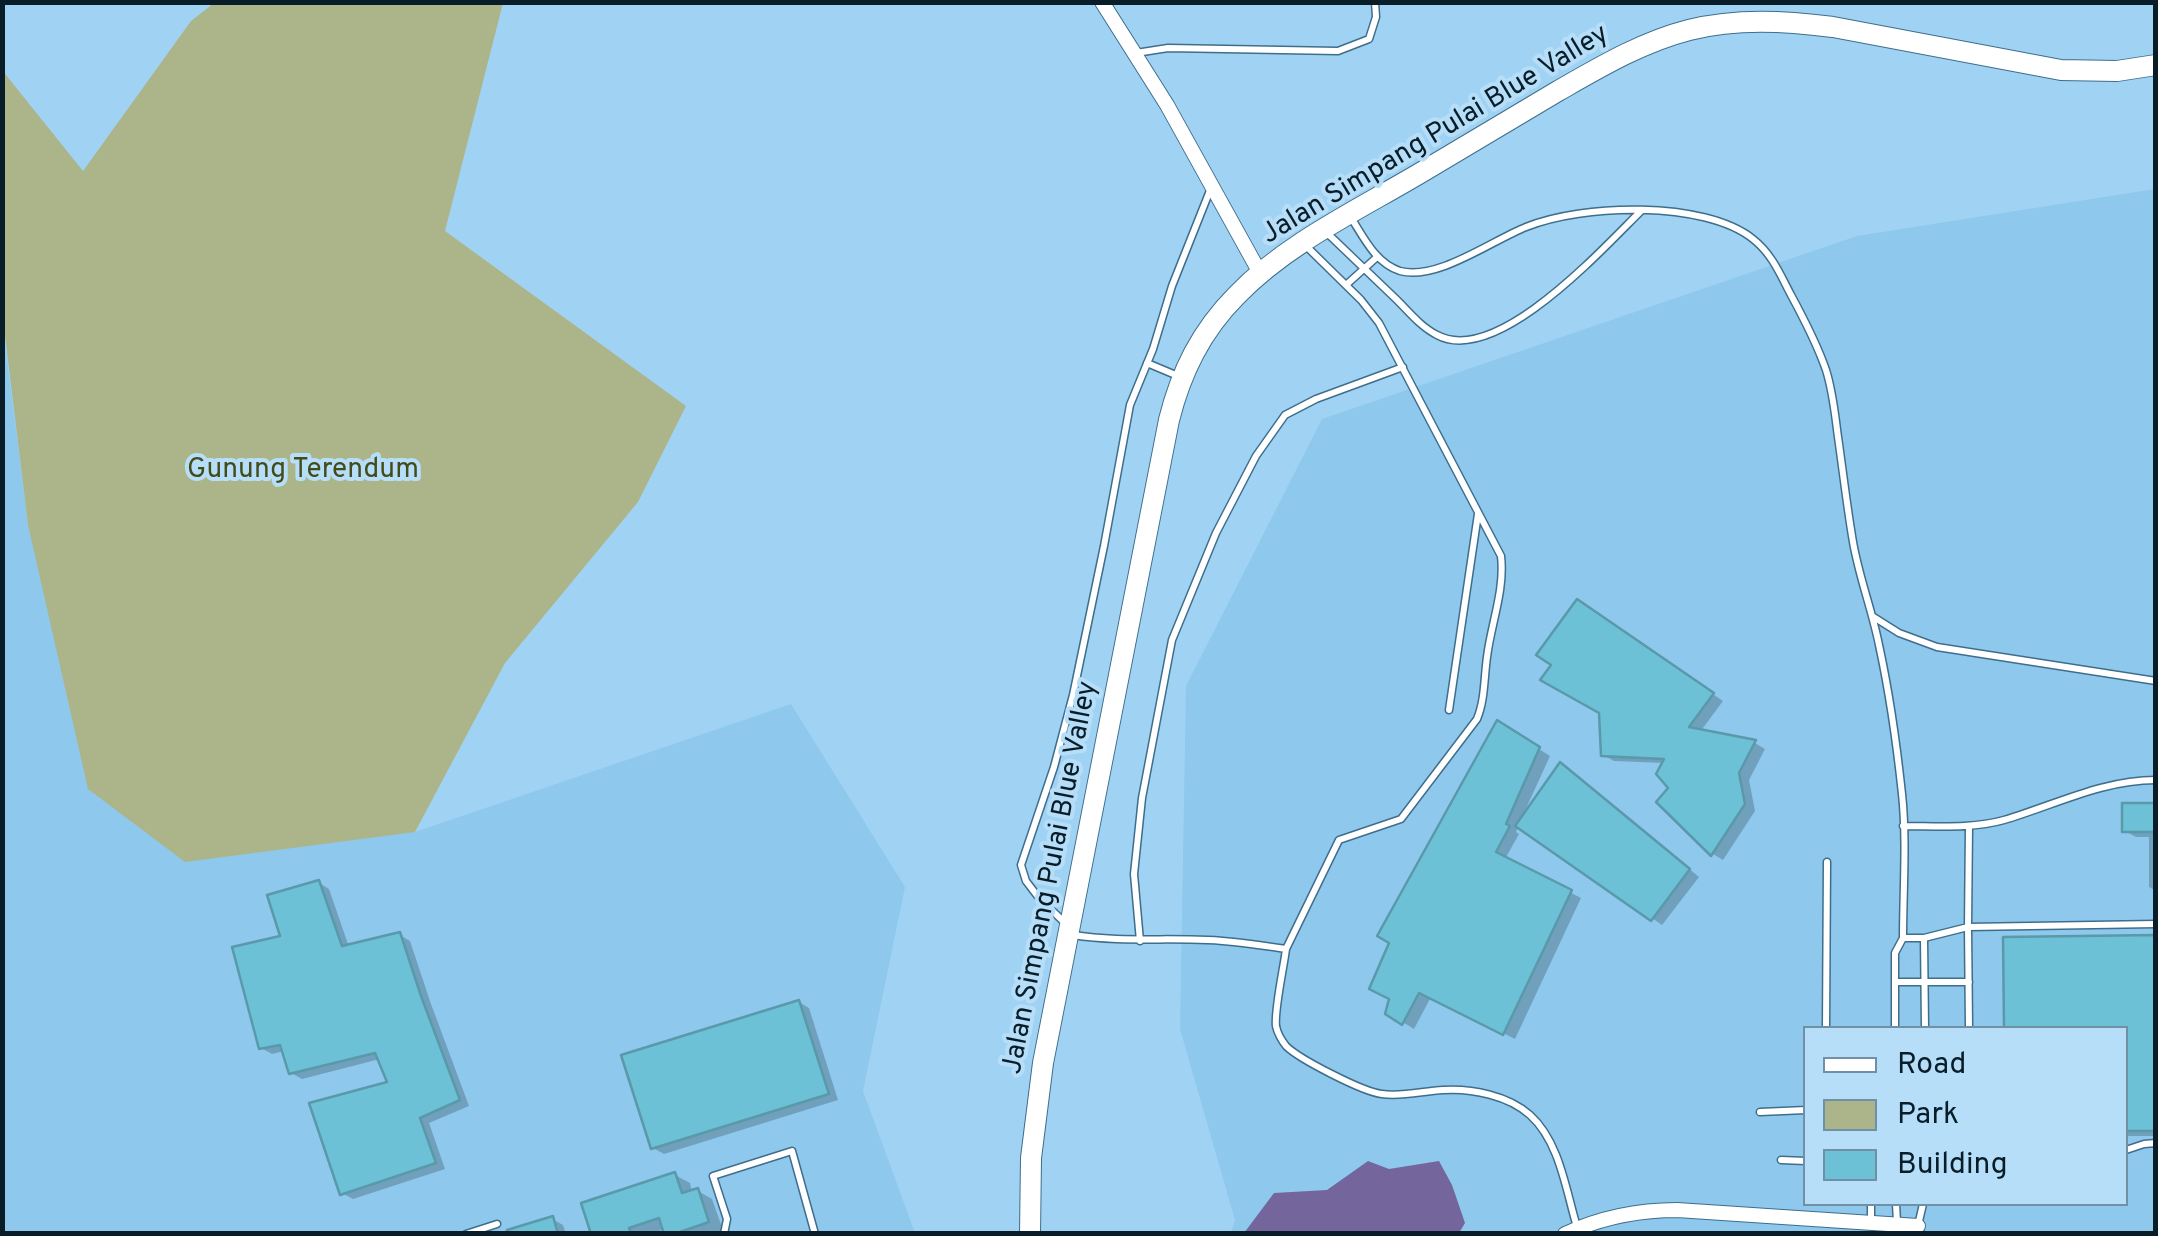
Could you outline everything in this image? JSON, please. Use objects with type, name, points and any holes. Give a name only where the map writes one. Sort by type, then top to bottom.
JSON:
[{"type":"main road","name":"Jalan Simpang Pulai Blue Valley","points":[[1030,1234],[1034,1117],[1168,420],[1201,338],[1219,314],[1260,273],[1324,230],[1626,54],[1658,40],[1716,25],[1769,22],[1833,27],[2061,70],[2105,72],[2156,65]]},
{"type":"street","points":[[1102,2],[1167,105],[1260,273]]},
{"type":"street","points":[[1578,1232],[1614,1216],[1653,1210],[1871,1222],[1917,1230]]},
{"type":"lane","points":[[1135,53],[1168,48],[1338,51],[1368,39],[1376,17],[1376,2]]},
{"type":"lane","points":[[1212,186],[1130,405],[1073,695],[1021,865],[1026,882],[1068,930],[1102,940],[1209,940],[1286,949]]},
{"type":"lane","points":[[1349,215],[1377,257],[1404,272],[1420,272],[1455,260],[1527,226],[1587,213],[1642,210],[1681,213],[1733,227],[1769,254],[1826,371],[1854,544],[1880,647],[1902,796],[1903,938],[1895,953],[1895,1026]]},
{"type":"lane","points":[[1324,230],[1423,326],[1447,340],[1462,340],[1510,324],[1547,300],[1642,210]]},
{"type":"lane","points":[[1304,243],[1379,323],[1502,556],[1503,570],[1477,719],[1401,819],[1339,840],[1286,949],[1275,1025],[1282,1042],[1296,1054],[1381,1094],[1448,1090],[1482,1093],[1512,1102],[1546,1131],[1578,1232]]},
{"type":"lane","points":[[1346,285],[1377,257]]},
{"type":"lane","points":[[1148,363],[1182,378]]},
{"type":"lane","points":[[1140,941],[1134,874],[1142,798],[1172,640],[1216,533],[1256,456],[1285,414],[1403,367]]},
{"type":"lane","points":[[1449,710],[1478,514]]},
{"type":"lane","points":[[1872,616],[1899,633],[1937,647],[2156,680]]},
{"type":"lane","points":[[1903,826],[1969,826],[2002,820],[2108,785],[2156,780]]},
{"type":"lane","points":[[1969,826],[1969,1026]]},
{"type":"lane","points":[[1826,1026],[1827,862]]},
{"type":"lane","points":[[1903,938],[1924,938],[1968,927],[2156,924]]},
{"type":"lane","points":[[1924,938],[1924,1026]]},
{"type":"lane","points":[[1895,982],[1969,982]]},
{"type":"lane","points":[[1760,1112],[1803,1110]]},
{"type":"lane","points":[[2128,1149],[2156,1143]]},
{"type":"lane","points":[[724,1234],[727,1218],[713,1176],[792,1152],[815,1234]]},
{"type":"lane","points":[[1780,1160],[1803,1161]]},
{"type":"lane","points":[[1871,1206],[1871,1222]]},
{"type":"lane","points":[[1896,1206],[1896,1224]]},
{"type":"lane","points":[[466,1234],[497,1224]]},
{"type":"lane","points":[[1917,1230],[1932,1234]]},
{"type":"shaded area","points":[[2155,189],[2155,1233],[1231,1233],[1235,1220],[1180,1029],[1186,686],[1322,419],[1857,236]]},
{"type":"shaded area","points":[[2,319],[28,525],[415,832],[791,704],[905,887],[863,1091],[915,1233],[3,1233]]},
{"type":"shaded area","points":[[1368,1161],[1389,1169],[1439,1161],[1465,1223],[1459,1233],[1244,1233],[1274,1193],[1327,1190]]},
{"type":"green space","name":"Gunung Terendum","points":[[214,3],[503,3],[445,231],[686,406],[638,502],[505,663],[415,832],[185,862],[88,789],[28,525],[3,319],[2,70],[83,171],[191,21]]},
{"type":"building","points":[[1577,599],[1714,693],[1689,727],[1756,740],[1739,773],[1745,804],[1711,856],[1656,802],[1668,788],[1656,774],[1664,759],[1601,756],[1599,713],[1540,680],[1551,665],[1536,655]]},
{"type":"building","points":[[1497,720],[1540,747],[1496,852],[1572,890],[1503,1035],[1419,993],[1402,1025],[1385,1014],[1389,999],[1369,989],[1389,943],[1377,936]]},
{"type":"building","points":[[1560,762],[1690,869],[1651,921],[1515,826]]},
{"type":"building","points":[[2122,803],[2156,803],[2156,832],[2122,832]]},
{"type":"building","points":[[319,880],[342,946],[400,932],[460,1100],[420,1118],[436,1163],[340,1195],[309,1103],[387,1082],[375,1053],[289,1074],[280,1045],[259,1049],[232,947],[280,936],[267,895]]},
{"type":"building","points":[[2156,935],[2156,1131],[2128,1131],[2128,1026],[2004,1026],[2003,937]]},
{"type":"building","points":[[799,1000],[829,1094],[651,1149],[621,1055]]},
{"type":"building","points":[[675,1172],[682,1193],[698,1188],[709,1222],[664,1234],[659,1218],[629,1228],[631,1234],[591,1234],[581,1203]]},
{"type":"building","points":[[553,1216],[558,1234],[508,1234],[507,1230]]}]
